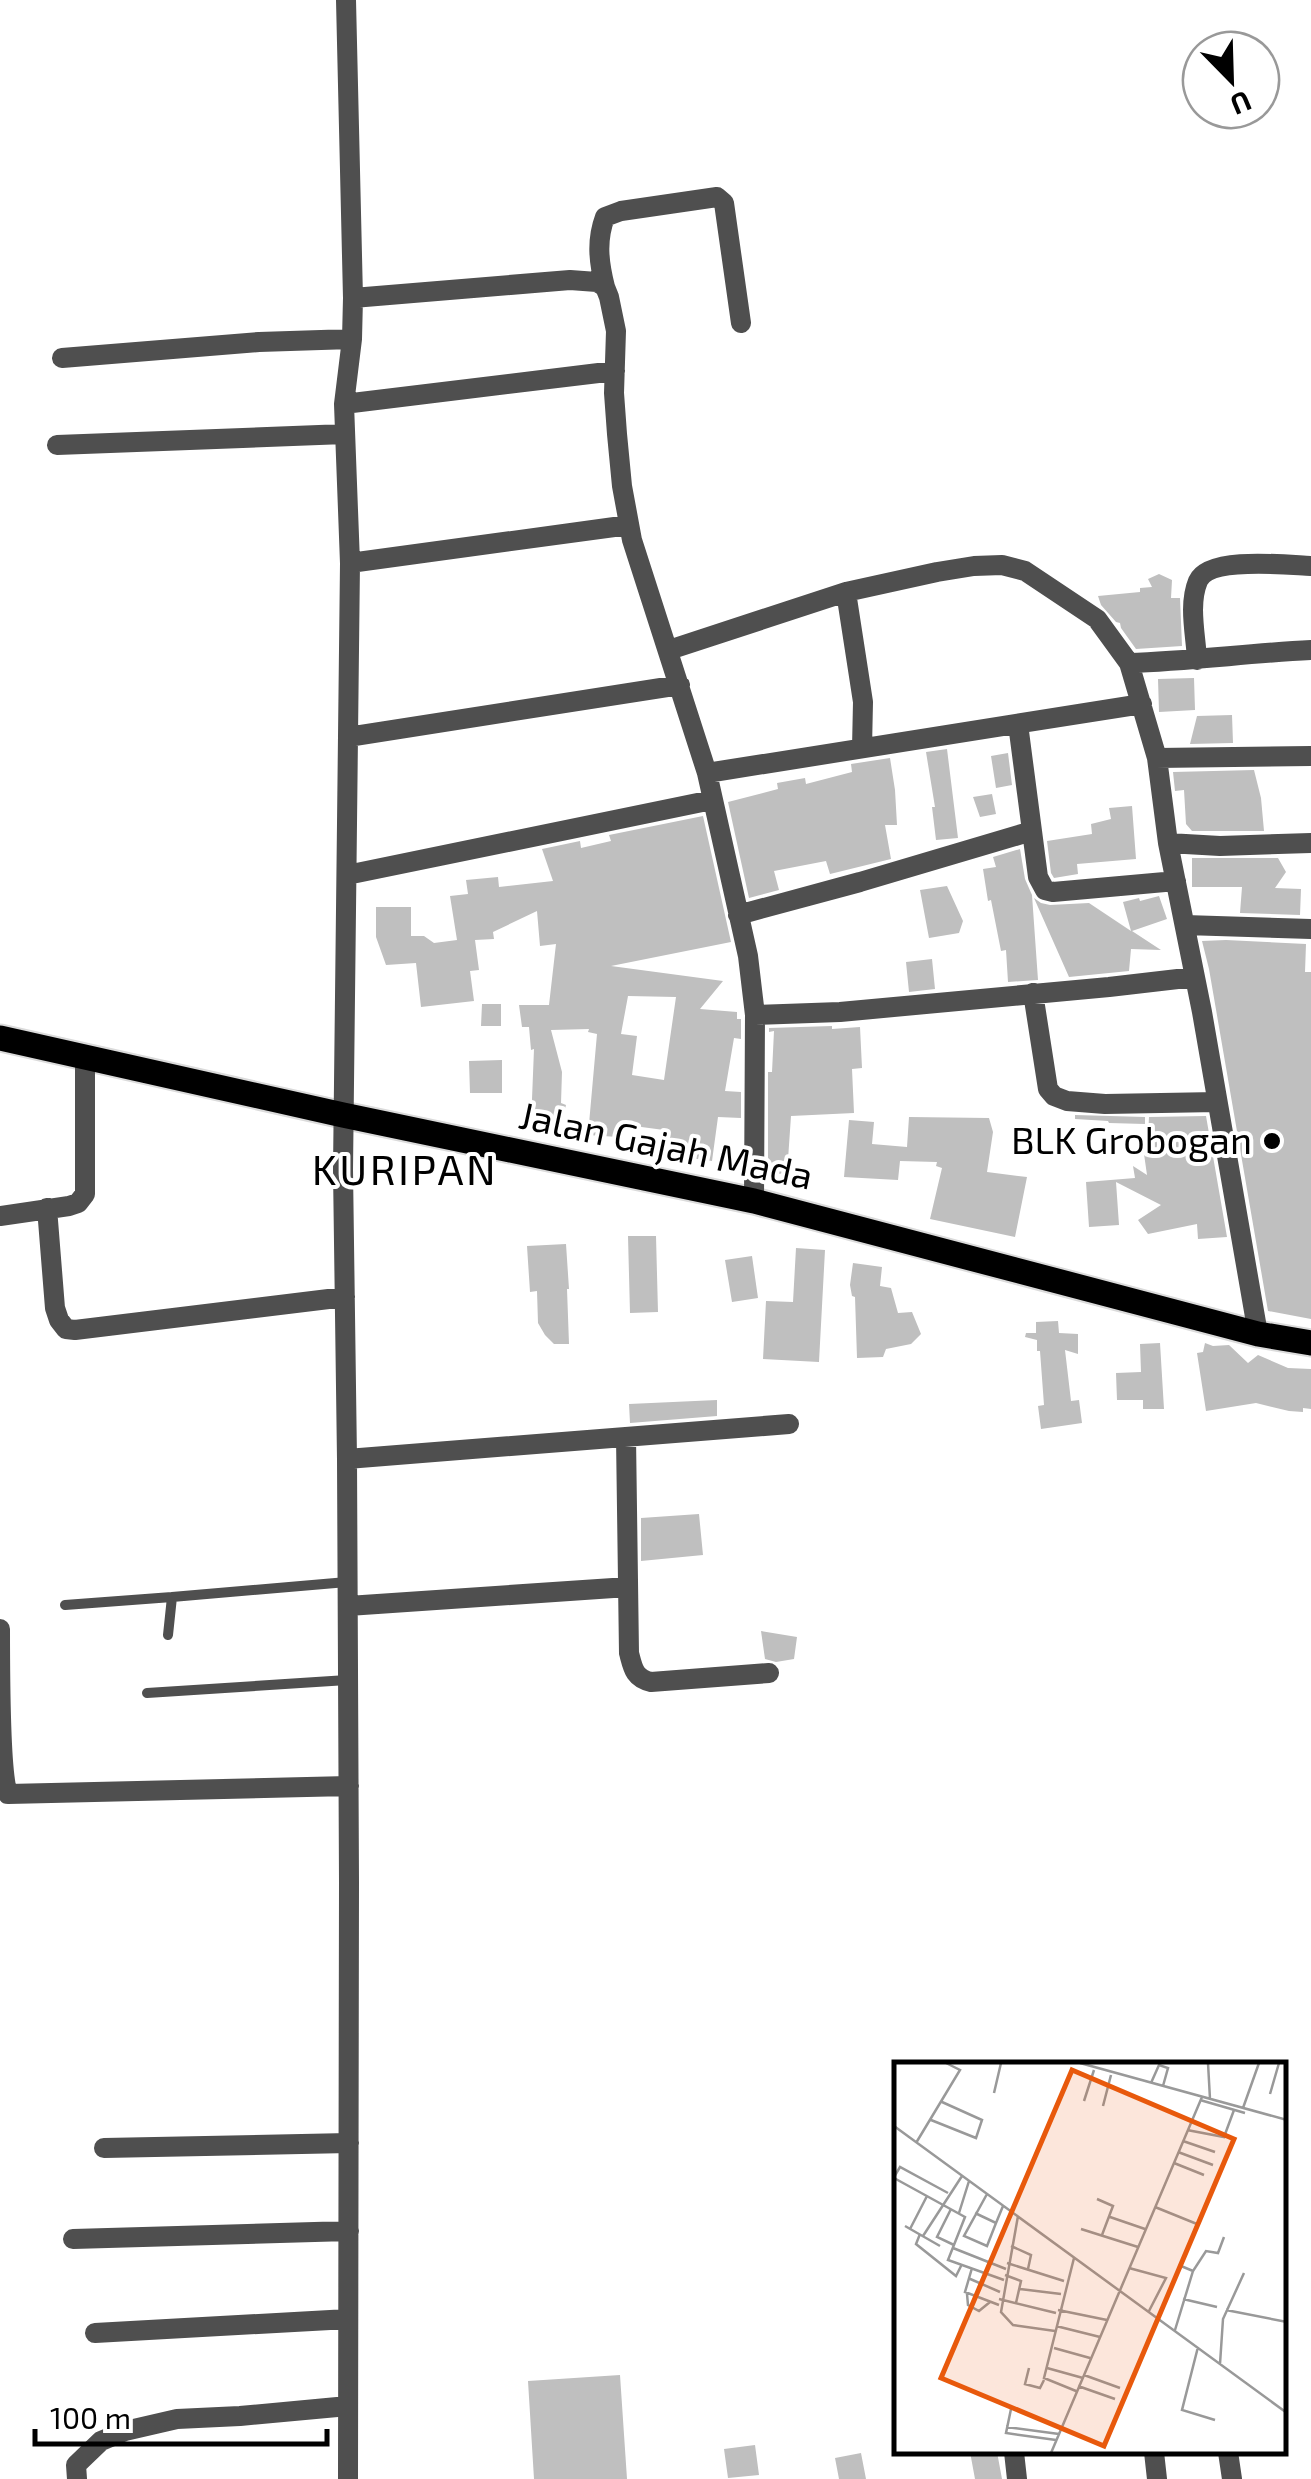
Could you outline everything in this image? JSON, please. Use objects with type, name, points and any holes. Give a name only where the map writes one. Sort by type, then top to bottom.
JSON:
[{"type":"main road","name":"Jalan Gajah Mada","points":[[0,1038],[754,1201],[1258,1334],[1311,1343]]},
{"type":"street","points":[[346,0],[353,298],[344,404],[350,562],[343,1115],[349,1786],[348,2479]]},
{"type":"street","points":[[741,323],[724,203],[717,197],[620,211],[606,217],[599,234],[599,264],[616,331],[617,434],[632,540],[708,772],[748,956],[755,1015],[754,1201]]},
{"type":"street","points":[[353,298],[570,280],[597,282],[605,288]]},
{"type":"street","points":[[62,358],[258,342],[352,339]]},
{"type":"street","points":[[344,404],[615,370]]},
{"type":"street","points":[[57,446],[345,434]]},
{"type":"street","points":[[350,562],[629,524]]},
{"type":"street","points":[[668,650],[846,592],[974,566],[1002,564],[1025,572],[1097,619],[1129,662],[1158,758],[1168,844],[1258,1334]]},
{"type":"street","points":[[1197,660],[1194,598],[1204,573],[1248,564],[1311,566]]},
{"type":"street","points":[[846,592],[863,702],[862,748]]},
{"type":"street","points":[[1129,662],[1311,650]]},
{"type":"street","points":[[348,736],[680,685]]},
{"type":"street","points":[[708,772],[1142,704]]},
{"type":"street","points":[[1018,724],[1039,882],[1048,892],[1176,881]]},
{"type":"street","points":[[1158,758],[1311,756]]},
{"type":"street","points":[[347,875],[712,800]]},
{"type":"street","points":[[738,915],[1032,831]]},
{"type":"street","points":[[1168,844],[1311,843]]},
{"type":"street","points":[[1185,926],[1311,929]]},
{"type":"street","points":[[755,1015],[840,1012],[1195,977]]},
{"type":"street","points":[[1033,993],[1048,1090],[1054,1096],[1067,1102],[1105,1104],[1217,1102]]},
{"type":"street","points":[[0,1216],[78,1203],[85,1194],[84,1058]]},
{"type":"street","points":[[47,1208],[55,1308],[66,1329],[345,1297]]},
{"type":"street","points":[[347,1459],[789,1424]]},
{"type":"street","points":[[626,1437],[630,1653],[635,1674],[650,1682],[769,1673]]},
{"type":"street","points":[[348,1606],[628,1588]]},
{"type":"street","points":[[0,1629],[2,1759],[4,1790],[8,1794],[349,1786]]},
{"type":"street","points":[[104,2148],[348,2143]]},
{"type":"street","points":[[73,2239],[348,2230]]},
{"type":"street","points":[[95,2333],[348,2318]]},
{"type":"street","points":[[76,2479],[76,2465],[101,2441],[125,2431],[177,2419],[348,2406]]},
{"type":"street","points":[[1014,2454],[1017,2479]]},
{"type":"street","points":[[1154,2454],[1157,2479]]},
{"type":"street","points":[[1228,2454],[1232,2479]]},
{"type":"lane","points":[[65,1604],[348,1582]]},
{"type":"lane","points":[[168,1636],[172,1597]]},
{"type":"lane","points":[[147,1693],[348,1680]]},
{"type":"building","points":[[1159,574],[1172,580],[1171,598],[1180,598],[1182,646],[1136,649],[1098,596],[1140,592],[1140,588],[1152,587],[1148,579]]},
{"type":"building","points":[[1194,678],[1195,710],[1159,712],[1158,679]]},
{"type":"building","points":[[1232,715],[1233,743],[1190,744],[1197,716]]},
{"type":"building","points":[[947,749],[958,838],[936,840],[926,752]]},
{"type":"building","points":[[1008,753],[1012,785],[996,788],[991,756]]},
{"type":"building","points":[[890,758],[897,825],[885,825],[891,859],[830,874],[826,861],[774,871],[779,890],[749,898],[728,802],[778,789],[777,783],[805,778],[806,784],[852,772],[851,764]]},
{"type":"building","points":[[1254,770],[1264,831],[1192,831],[1186,824],[1184,790],[1175,791],[1173,772]]},
{"type":"building","points":[[992,794],[996,814],[980,817],[973,797]]},
{"type":"building","points":[[1132,806],[1136,859],[1077,864],[1078,874],[1054,878],[1047,841],[1092,834],[1091,824],[1111,819],[1109,808]]},
{"type":"building","points":[[703,816],[731,942],[611,966],[723,981],[700,1009],[737,1012],[737,1019],[741,1019],[741,1039],[734,1038],[725,1091],[741,1092],[741,1118],[718,1117],[712,1161],[661,1154],[664,1130],[619,1124],[618,1137],[588,1135],[597,1034],[588,1032],[589,1029],[551,1030],[562,1072],[561,1103],[566,1105],[562,1120],[533,1112],[534,1049],[531,1050],[529,1027],[522,1027],[519,1005],[549,1005],[556,944],[540,946],[537,911],[493,932],[494,939],[475,940],[479,970],[470,971],[474,1001],[421,1007],[416,963],[386,965],[376,937],[376,907],[411,907],[411,936],[424,936],[434,943],[457,940],[450,896],[468,894],[466,880],[498,877],[499,887],[553,881],[542,849],[580,841],[581,848],[611,841],[609,835]],"holes":[[[628,996],[676,997],[664,1080],[632,1075],[637,1036],[621,1034]]]},
{"type":"building","points":[[1020,849],[1032,895],[1038,980],[1008,982],[1006,950],[1001,951],[983,869],[996,867],[993,857]]},
{"type":"building","points":[[1192,858],[1278,858],[1286,872],[1275,888],[1301,889],[1300,915],[1240,913],[1242,887],[1192,887]]},
{"type":"building","points":[[947,886],[963,921],[959,933],[929,938],[920,890]]},
{"type":"building","points":[[1159,896],[1167,919],[1132,931],[1161,950],[1131,949],[1129,971],[1069,977],[1034,898],[1050,905],[1089,903],[1131,931],[1123,902]]},
{"type":"building","name":"BLK Grobogan","points":[[1202,941],[1306,944],[1305,972],[1311,972],[1311,1319],[1268,1311]]},
{"type":"building","points":[[932,959],[935,989],[909,992],[906,962]]},
{"type":"building","points":[[482,1004],[501,1004],[501,1026],[481,1026]]},
{"type":"building","points":[[860,1027],[862,1068],[852,1069],[854,1113],[791,1116],[787,1174],[768,1173],[768,1072],[772,1072],[774,1031],[769,1032],[769,1028]]},
{"type":"building","points":[[502,1060],[502,1093],[470,1093],[469,1061]]},
{"type":"building","points":[[1075,1115],[1145,1117],[1145,1124],[1075,1119]]},
{"type":"building","points":[[1206,1116],[1227,1237],[1198,1239],[1197,1224],[1148,1234],[1138,1220],[1161,1205],[1116,1182],[1119,1225],[1089,1227],[1086,1182],[1135,1178],[1133,1166],[1147,1175],[1144,1154],[1149,1117]]},
{"type":"building","points":[[909,1117],[989,1118],[993,1132],[987,1172],[1027,1177],[1015,1237],[930,1219],[942,1168],[936,1166],[937,1162],[900,1161],[898,1180],[844,1177],[849,1120],[874,1122],[872,1144],[907,1147]]},
{"type":"building","points":[[628,1236],[656,1236],[658,1312],[630,1313]]},
{"type":"building","points":[[566,1244],[569,1344],[554,1344],[538,1323],[537,1291],[530,1292],[527,1246]]},
{"type":"building","points":[[796,1248],[825,1250],[819,1362],[763,1359],[766,1301],[793,1302]]},
{"type":"building","points":[[752,1256],[758,1298],[732,1302],[725,1260]]},
{"type":"building","points":[[853,1263],[882,1267],[880,1286],[891,1288],[898,1313],[912,1312],[921,1334],[911,1344],[886,1349],[883,1357],[857,1358],[855,1297],[850,1285]]},
{"type":"building","points":[[1058,1321],[1059,1333],[1078,1334],[1078,1354],[1065,1350],[1071,1401],[1079,1400],[1082,1423],[1041,1429],[1038,1406],[1044,1405],[1040,1351],[1037,1340],[1025,1337],[1026,1333],[1036,1333],[1036,1322]]},
{"type":"building","points":[[1160,1343],[1164,1409],[1143,1409],[1143,1400],[1117,1400],[1116,1373],[1141,1372],[1140,1344]]},
{"type":"building","points":[[1205,1343],[1229,1345],[1248,1363],[1258,1355],[1288,1368],[1311,1369],[1311,1409],[1289,1411],[1256,1403],[1206,1411],[1197,1353],[1203,1352]]},
{"type":"building","points":[[717,1400],[717,1416],[630,1423],[629,1404]]},
{"type":"building","points":[[699,1514],[703,1555],[641,1561],[641,1518]]},
{"type":"building","points":[[761,1631],[797,1637],[794,1659],[765,1659]]},
{"type":"building","points":[[620,2375],[627,2479],[534,2479],[528,2381]]},
{"type":"building","points":[[755,2445],[759,2475],[728,2478],[724,2449]]},
{"type":"building","points":[[861,2453],[866,2479],[839,2479],[835,2458]]},
{"type":"building","points":[[970,2454],[997,2454],[1002,2479],[975,2479]]},
{"type":"place","name":"BLK Grobogan","points":[[1272,1141]]},
{"type":"district","name":"KURIPAN","points":[[405,1170]]}]
